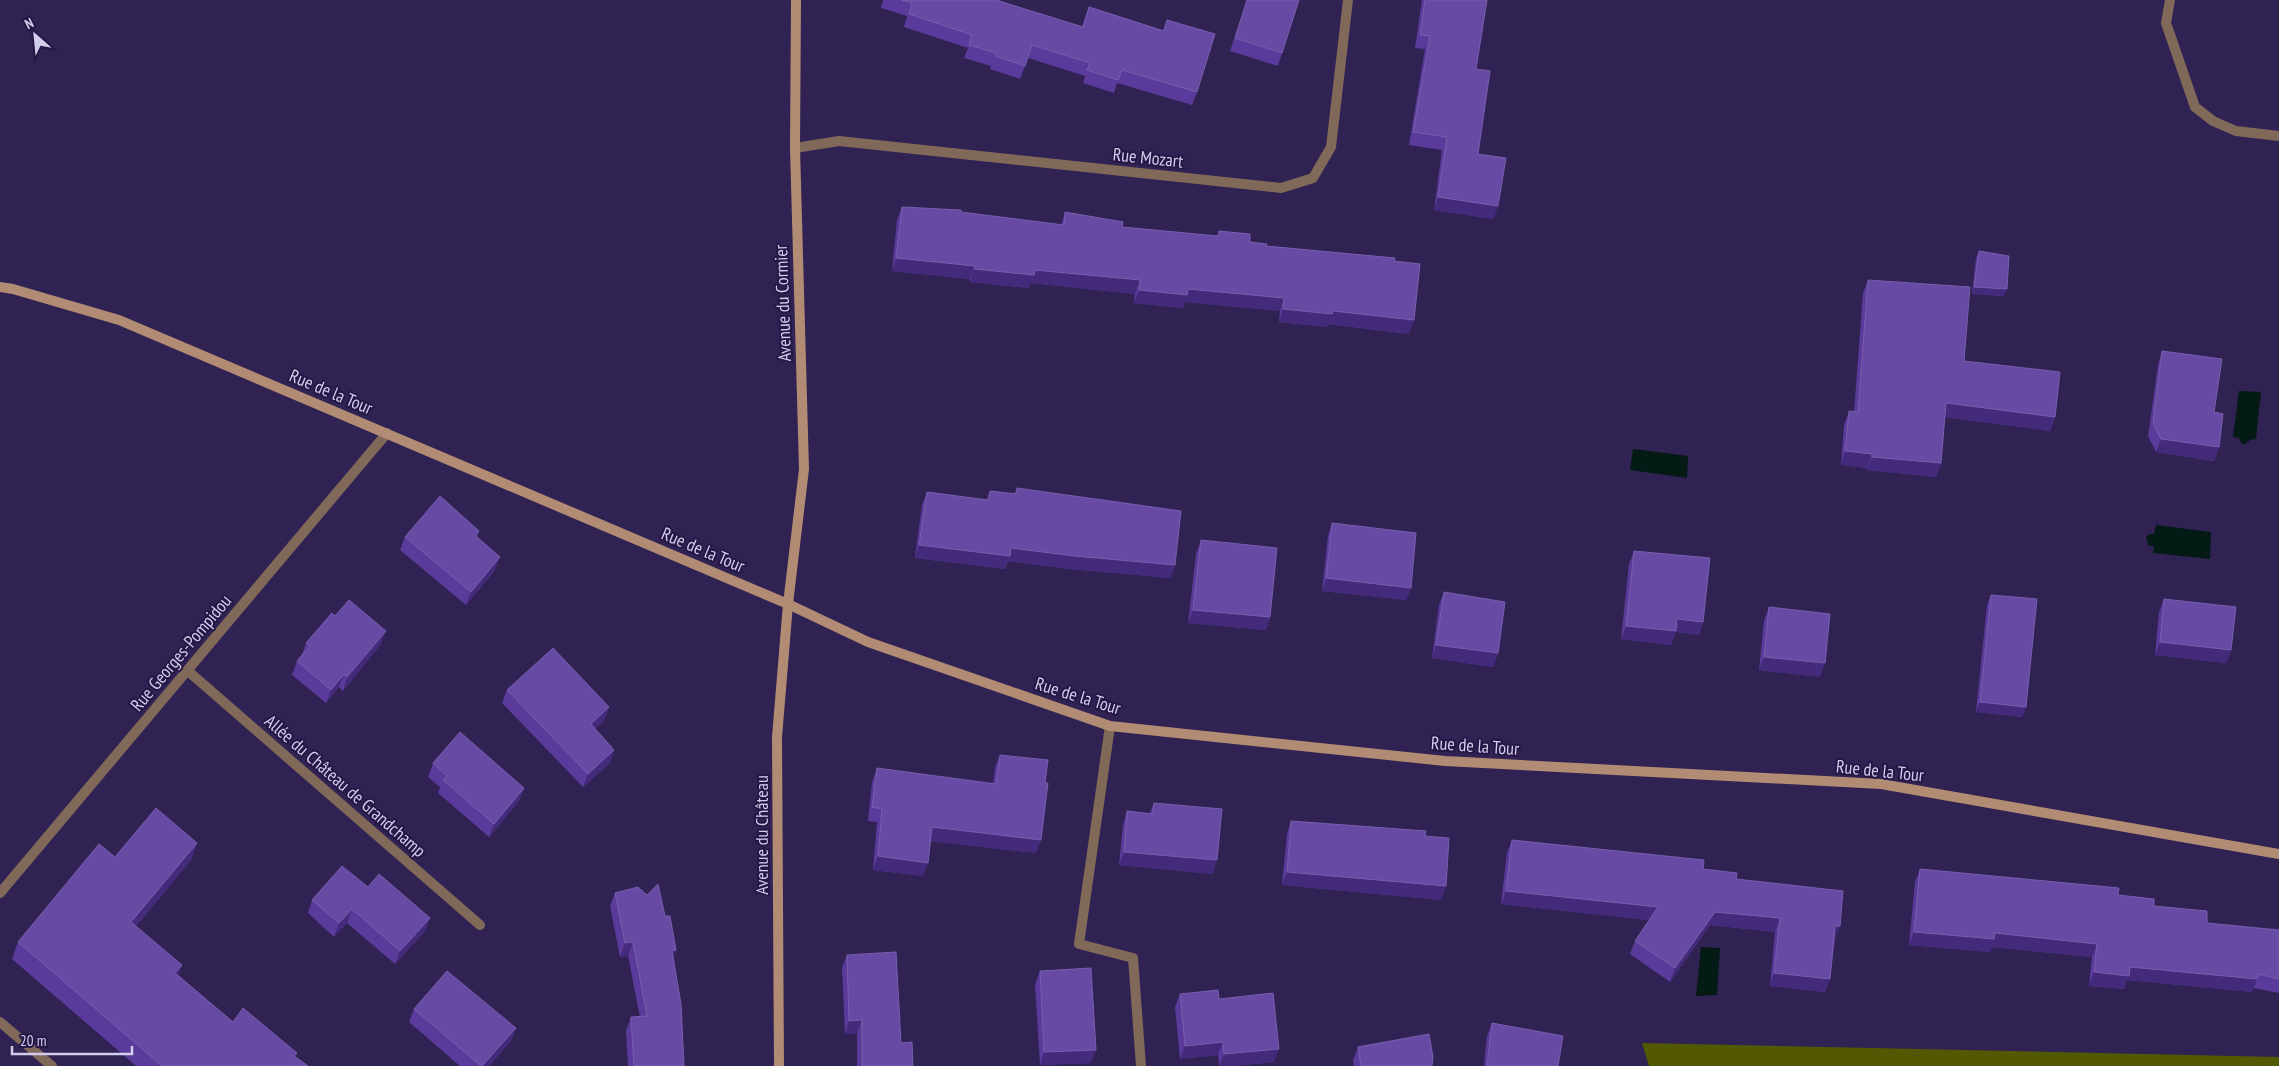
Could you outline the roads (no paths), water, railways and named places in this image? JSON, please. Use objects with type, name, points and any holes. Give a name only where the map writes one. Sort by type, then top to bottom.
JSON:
[{"type":"street","name":"Avenue du Cormier","points":[[788,604],[804,469],[796,148],[796,0]]},
{"type":"street","name":"Rue Mozart","points":[[796,148],[839,142],[1281,188],[1313,178],[1332,147],[1348,0]]},
{"type":"street","points":[[2170,0],[2166,24],[2195,107],[2213,121],[2236,131],[2279,136]]},
{"type":"street","name":"Rue de la Tour","points":[[0,287],[13,289],[119,320],[788,604],[868,642],[1110,726],[1445,761],[1881,784],[2279,854]]},
{"type":"street","name":"Rue Georges-Pompidou","points":[[0,893],[386,433]]},
{"type":"street","name":"Avenue du Château","points":[[779,1066],[777,737],[788,604]]},
{"type":"street","name":"Allée du Château de Grandchamp","points":[[188,671],[480,925]]},
{"type":"street","points":[[1110,726],[1079,944],[1133,958],[1141,1066]]},
{"type":"street","points":[[0,1022],[52,1066]]}]
